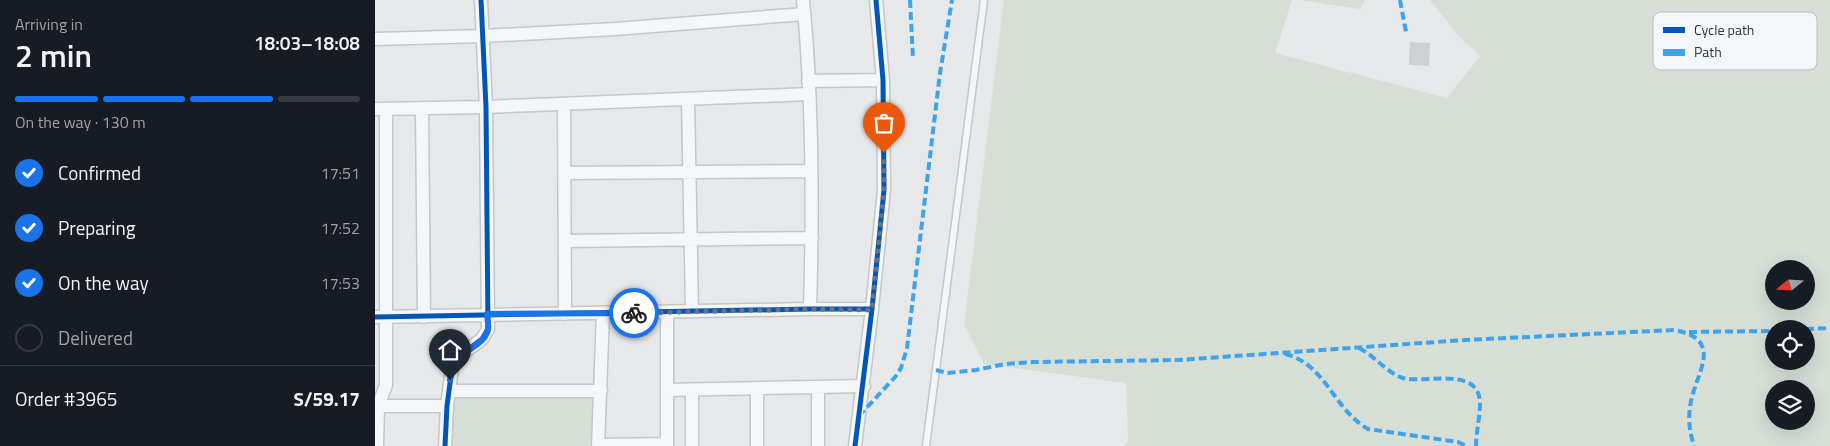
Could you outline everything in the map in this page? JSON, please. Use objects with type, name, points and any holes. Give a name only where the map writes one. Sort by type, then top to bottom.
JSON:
[{"type":"street","points":[[445,446],[447,406],[452,368],[458,357],[482,339],[488,329],[486,107],[481,0]]},
{"type":"street","points":[[803,0],[811,171],[811,309]]},
{"type":"street","points":[[855,446],[864,386],[884,190],[883,80],[876,0]]},
{"type":"street","points":[[375,39],[615,29],[804,14]]},
{"type":"street","points":[[377,446],[376,406],[386,385],[380,317],[381,109],[689,100],[883,80]]},
{"type":"street","points":[[689,100],[692,311]]},
{"type":"street","points":[[564,104],[565,314]]},
{"type":"street","points":[[422,108],[424,316]]},
{"type":"street","points":[[564,173],[811,171]]},
{"type":"street","points":[[565,240],[812,238]]},
{"type":"street","points":[[380,317],[811,309],[872,310]]},
{"type":"street","points":[[603,313],[599,446],[667,445],[667,312]]},
{"type":"street","points":[[667,390],[864,386]]},
{"type":"street","points":[[818,387],[818,446]]},
{"type":"street","points":[[757,388],[757,446]]},
{"type":"street","points":[[692,390],[692,446]]},
{"type":"street","points":[[449,391],[601,391]]},
{"type":"street","points":[[376,406],[447,406]]},
{"type":"lane","points":[[926,446],[984,0]]},
{"type":"shaded area","points":[[1004,0],[1292,0],[1275,53],[1447,98],[1480,56],[1457,34],[1430,0],[1830,0],[1830,446],[1124,446],[1128,441],[1126,383],[984,364],[964,325]]},
{"type":"shaded area","points":[[1299,0],[1365,0],[1360,9]]},
{"type":"shaded area","points":[[453,396],[596,396],[592,446],[448,446]]},
{"type":"building","points":[[1410,42],[1430,43],[1429,66],[1409,65]]},
{"type":"marked path","points":[[910,0],[913,59]]},
{"type":"marked path","points":[[859,416],[896,376],[901,368],[907,348],[940,73],[952,0]]},
{"type":"marked path","points":[[1400,0],[1406,32]]},
{"type":"marked path","points":[[1815,329],[1830,328]]},
{"type":"marked path","points":[[936,370],[947,373],[1005,364],[1034,362],[1178,360],[1465,340],[1674,330],[1690,335],[1699,342],[1703,350],[1701,371],[1689,412],[1691,436],[1694,446]]},
{"type":"marked path","points":[[1689,332],[1765,331]]},
{"type":"marked path","points":[[1359,348],[1397,376],[1403,378],[1462,380],[1471,384],[1478,392],[1480,404],[1476,446]]},
{"type":"marked path","points":[[1285,354],[1299,359],[1310,367],[1346,410],[1368,429],[1458,442],[1466,446]]},
{"type":"cycle path","points":[[445,446],[447,406],[452,368],[458,357],[482,339],[488,329],[486,107],[481,0]]},
{"type":"cycle path","points":[[855,446],[884,190],[883,80],[876,0]]},
{"type":"cycle path","points":[[375,317],[872,309]]},
{"type":"way so far","points":[[634,313],[811,309],[872,310],[884,190],[884,153]]},
{"type":"route","points":[[450,380],[452,368],[458,357],[482,339],[488,329],[487,314],[634,313]]}]
